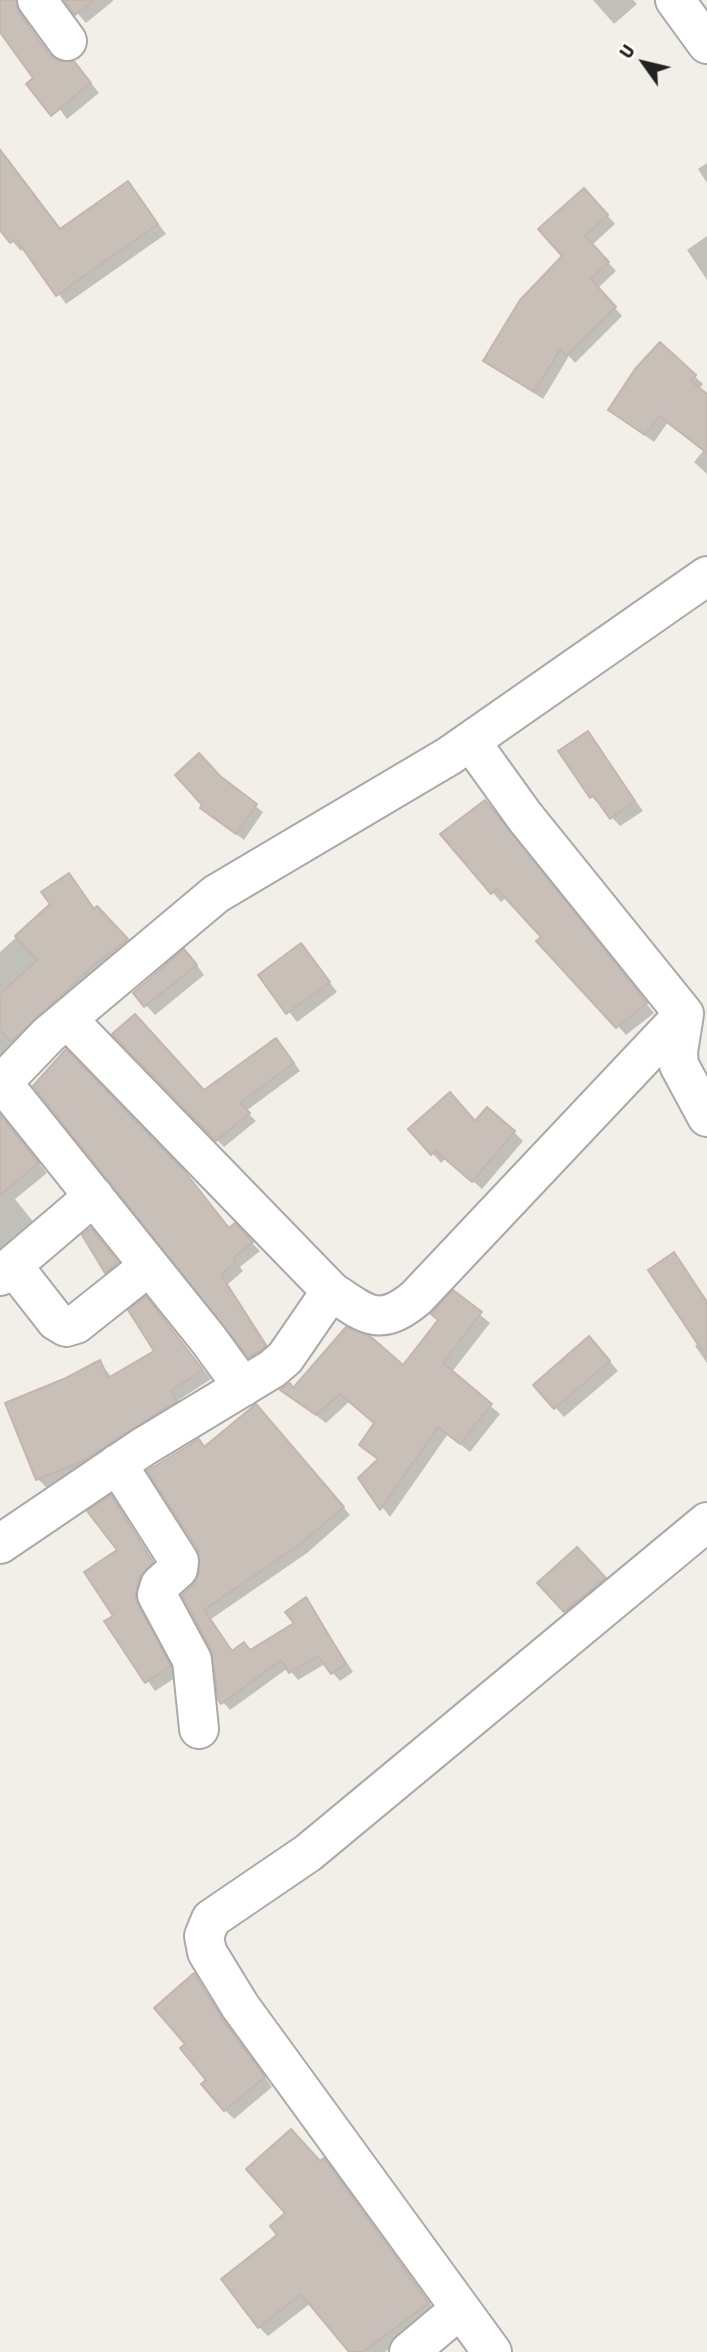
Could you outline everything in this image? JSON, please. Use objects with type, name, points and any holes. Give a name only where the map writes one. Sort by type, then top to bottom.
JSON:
[{"type":"street","points":[[37,0],[67,41]]},
{"type":"street","points":[[675,0],[707,44]]},
{"type":"street","points":[[243,1387],[1,1081],[67,1019],[216,894],[471,741],[707,576]]},
{"type":"street","points":[[471,741],[526,817],[684,1014],[678,1052],[679,1065],[707,1117]]},
{"type":"street","points":[[67,1019],[331,1291],[375,1316],[396,1315],[416,1298],[684,1014]]},
{"type":"street","points":[[94,1196],[6,1271],[56,1321],[66,1327],[76,1324],[149,1266]]},
{"type":"street","points":[[0,1544],[117,1464],[243,1387],[285,1358],[331,1291]]},
{"type":"street","points":[[117,1464],[180,1561],[178,1569],[160,1585],[156,1595],[184,1641],[192,1660],[199,1729]]},
{"type":"street","points":[[492,2352],[240,2006],[207,1952],[204,1936],[211,1919],[308,1853],[707,1522]]},
{"type":"street","points":[[408,2352],[459,2310]]},
{"type":"building","points":[[0,0],[16,0],[19,13],[49,54],[59,61],[74,61],[91,83],[51,116],[26,84],[33,78],[0,32]]},
{"type":"building","points":[[64,0],[94,0],[75,15]]},
{"type":"building","points":[[0,150],[60,229],[128,181],[158,224],[56,296],[16,239],[10,243],[0,230]]},
{"type":"building","points":[[584,188],[608,215],[585,236],[609,262],[591,279],[616,307],[566,356],[560,350],[534,392],[483,361],[520,300],[562,256],[538,229]]},
{"type":"building","points":[[660,342],[696,375],[691,381],[707,394],[707,453],[659,416],[645,435],[608,410],[635,369]]},
{"type":"building","points":[[588,731],[635,801],[610,819],[593,795],[590,798],[558,751]]},
{"type":"building","points":[[199,753],[220,776],[257,804],[236,834],[200,808],[202,805],[175,775]]},
{"type":"building","points":[[485,800],[647,1003],[616,1028],[536,941],[541,937],[497,889],[491,894],[440,834]]},
{"type":"building","points":[[69,873],[94,909],[97,906],[128,939],[94,965],[11,1042],[0,1030],[0,994],[37,960],[15,936],[50,904],[41,892]]},
{"type":"building","points":[[301,943],[330,982],[286,1014],[258,975]]},
{"type":"building","points":[[184,949],[197,965],[144,1007],[133,993]]},
{"type":"building","points":[[135,1014],[204,1090],[276,1038],[294,1063],[240,1103],[250,1113],[216,1141],[112,1034]]},
{"type":"building","points":[[66,1049],[185,1172],[229,1228],[235,1223],[253,1242],[233,1258],[236,1262],[221,1275],[266,1346],[249,1358],[33,1086]]},
{"type":"building","points":[[450,1092],[475,1121],[487,1107],[515,1131],[472,1182],[436,1151],[431,1155],[408,1129]]},
{"type":"building","points":[[0,1115],[39,1163],[0,1195]]},
{"type":"building","points":[[91,1228],[118,1262],[105,1273],[82,1235]]},
{"type":"building","points":[[674,1252],[707,1302],[707,1358],[648,1270]]},
{"type":"building","points":[[453,1290],[482,1312],[443,1363],[492,1404],[460,1444],[438,1427],[380,1510],[358,1478],[378,1459],[359,1445],[374,1423],[340,1394],[316,1415],[280,1390],[290,1383],[293,1388],[346,1327],[370,1336],[403,1365],[438,1320],[431,1314]]},
{"type":"building","points":[[146,1296],[203,1370],[171,1391],[177,1401],[83,1461],[36,1480],[5,1403],[66,1378],[100,1360],[108,1378],[154,1351],[128,1310]]},
{"type":"building","points":[[589,1336],[610,1361],[554,1409],[533,1385]]},
{"type":"building","points":[[256,1404],[344,1507],[299,1545],[204,1610],[232,1651],[244,1642],[250,1650],[294,1623],[285,1612],[306,1597],[346,1664],[331,1674],[318,1656],[289,1673],[281,1660],[221,1704],[211,1650],[182,1595],[193,1585],[199,1573],[198,1550],[147,1471],[199,1439],[204,1447]]},
{"type":"building","points":[[111,1495],[153,1562],[139,1578],[135,1598],[171,1666],[145,1683],[104,1621],[113,1616],[84,1572],[117,1550],[87,1511]]},
{"type":"building","points":[[577,1547],[606,1578],[564,1612],[537,1583]]},
{"type":"building","points":[[194,1973],[222,2019],[265,2077],[224,2111],[201,2084],[206,2080],[180,2048],[185,2044],[154,2008]]},
{"type":"building","points":[[291,2129],[320,2161],[324,2158],[429,2303],[363,2352],[349,2352],[301,2294],[258,2328],[221,2279],[277,2235],[270,2226],[285,2213],[246,2169]]}]
